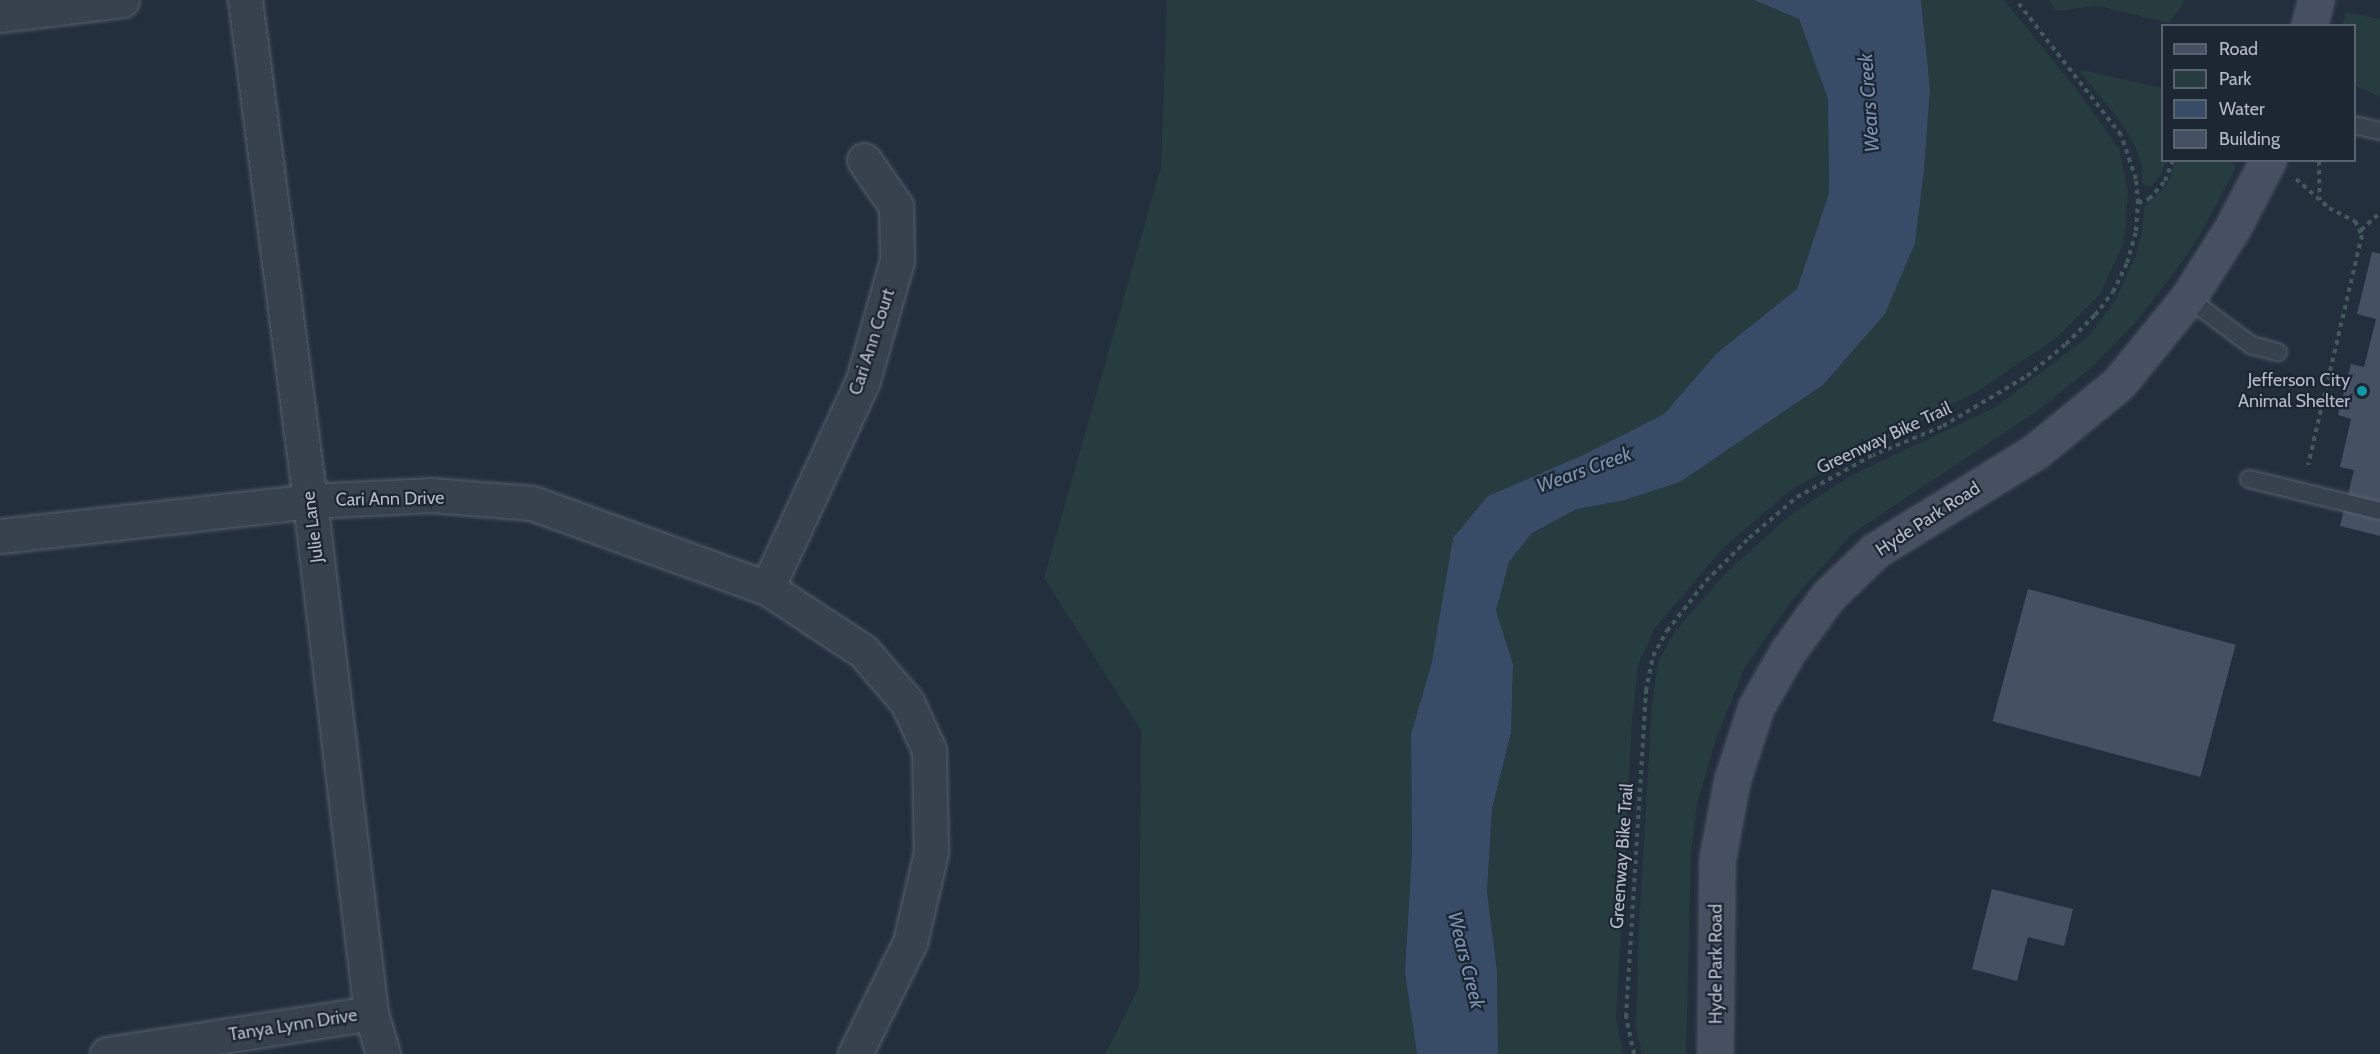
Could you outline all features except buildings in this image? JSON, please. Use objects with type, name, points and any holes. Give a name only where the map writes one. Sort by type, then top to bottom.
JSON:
[{"type":"street","points":[[0,15],[122,0]]},
{"type":"street","name":"Julie Lane","points":[[245,0],[310,501],[372,1013],[383,1054]]},
{"type":"street","points":[[2310,24],[2316,0]]},
{"type":"street","name":"Cari Ann Court","points":[[767,588],[863,380],[897,261],[896,206],[864,160]]},
{"type":"street","name":"Hyde Park Road","points":[[1715,1054],[1717,860],[1732,780],[1756,707],[1788,651],[1828,596],[1876,550],[2036,451],[2118,383],[2188,298],[2233,227],[2267,163]]},
{"type":"street","name":"Cari Ann Drive","points":[[0,536],[310,501],[432,495],[532,503],[767,588],[863,651],[907,702],[929,750],[931,852],[910,942],[855,1054]]},
{"type":"street","name":"Tanya Lynn Drive","points":[[107,1054],[372,1013]]},
{"type":"lane","points":[[2356,125],[2380,131]]},
{"type":"lane","points":[[2188,298],[2251,345],[2278,352]]},
{"type":"lane","points":[[2249,479],[2380,511]]},
{"type":"path","name":"Greenway Bike Trail","points":[[1634,1054],[1626,1017],[1646,691],[1653,656],[1667,631],[1706,581],[1749,538],[1797,497],[1870,456],[1943,426],[2027,376],[2066,344],[2113,292],[2127,263],[2136,231],[2138,203],[2136,179],[2121,135],[2016,0]]},
{"type":"path","points":[[2138,203],[2149,199],[2161,186],[2172,162]]},
{"type":"path","points":[[2319,162],[2320,201]]},
{"type":"path","points":[[2267,163],[2295,178],[2320,201],[2355,221],[2361,230],[2362,243],[2301,492]]},
{"type":"path","points":[[2361,230],[2380,213]]},
{"type":"green space","points":[[1167,0],[1754,0],[1799,19],[1828,99],[1829,193],[1797,289],[1717,353],[1664,414],[1581,456],[1432,662],[1411,734],[1412,850],[1405,973],[1417,1054],[1105,1054],[1139,987],[1141,730],[1044,578],[1161,167]]},
{"type":"green space","points":[[1921,0],[2004,0],[2077,90],[2119,149],[2128,192],[2124,242],[2101,293],[2056,338],[1981,389],[1792,489],[1721,550],[1655,628],[1638,665],[1632,721],[1616,1019],[1623,1054],[1498,1054],[1497,971],[1487,892],[1492,809],[1511,733],[1513,664],[1496,611],[1509,562],[1532,533],[1577,509],[1625,500],[1680,482],[1823,385],[1885,314],[1915,243],[1924,171],[1930,89]]},
{"type":"green space","points":[[2049,0],[2183,0],[2183,4],[2169,23],[2099,6],[2055,11]]},
{"type":"green space","points":[[2346,12],[2380,19],[2380,97],[2356,85],[2356,24],[2343,24]]},
{"type":"green space","points":[[2082,70],[2161,88],[2161,162],[2166,162],[2161,175],[2150,187],[2142,183],[2143,171],[2136,148],[2119,119],[2080,72]]},
{"type":"green space","points":[[2175,162],[2232,162],[2236,168],[2197,240],[2175,272],[2135,323],[2094,365],[2036,412],[1853,533],[1793,599],[1745,667],[1716,739],[1697,804],[1691,853],[1686,1054],[1642,1054],[1636,1028],[1639,929],[1652,704],[1658,662],[1676,630],[1727,572],[1790,515],[1854,474],[1996,407],[2090,335],[2116,299],[2135,258],[2142,233],[2144,207],[2167,185]]},
{"type":"water","name":"Wears Creek","points":[[1754,0],[1921,0],[1930,89],[1924,171],[1915,243],[1885,314],[1823,385],[1680,482],[1625,500],[1577,509],[1532,533],[1509,562],[1496,611],[1513,664],[1511,733],[1492,809],[1487,892],[1497,971],[1498,1054],[1417,1054],[1405,973],[1412,850],[1411,734],[1432,662],[1453,538],[1488,496],[1581,456],[1664,414],[1717,353],[1797,289],[1829,193],[1828,99],[1799,19]]},
{"type":"place","name":"Jefferson City Animal Shelter","points":[[2362,391]]}]
